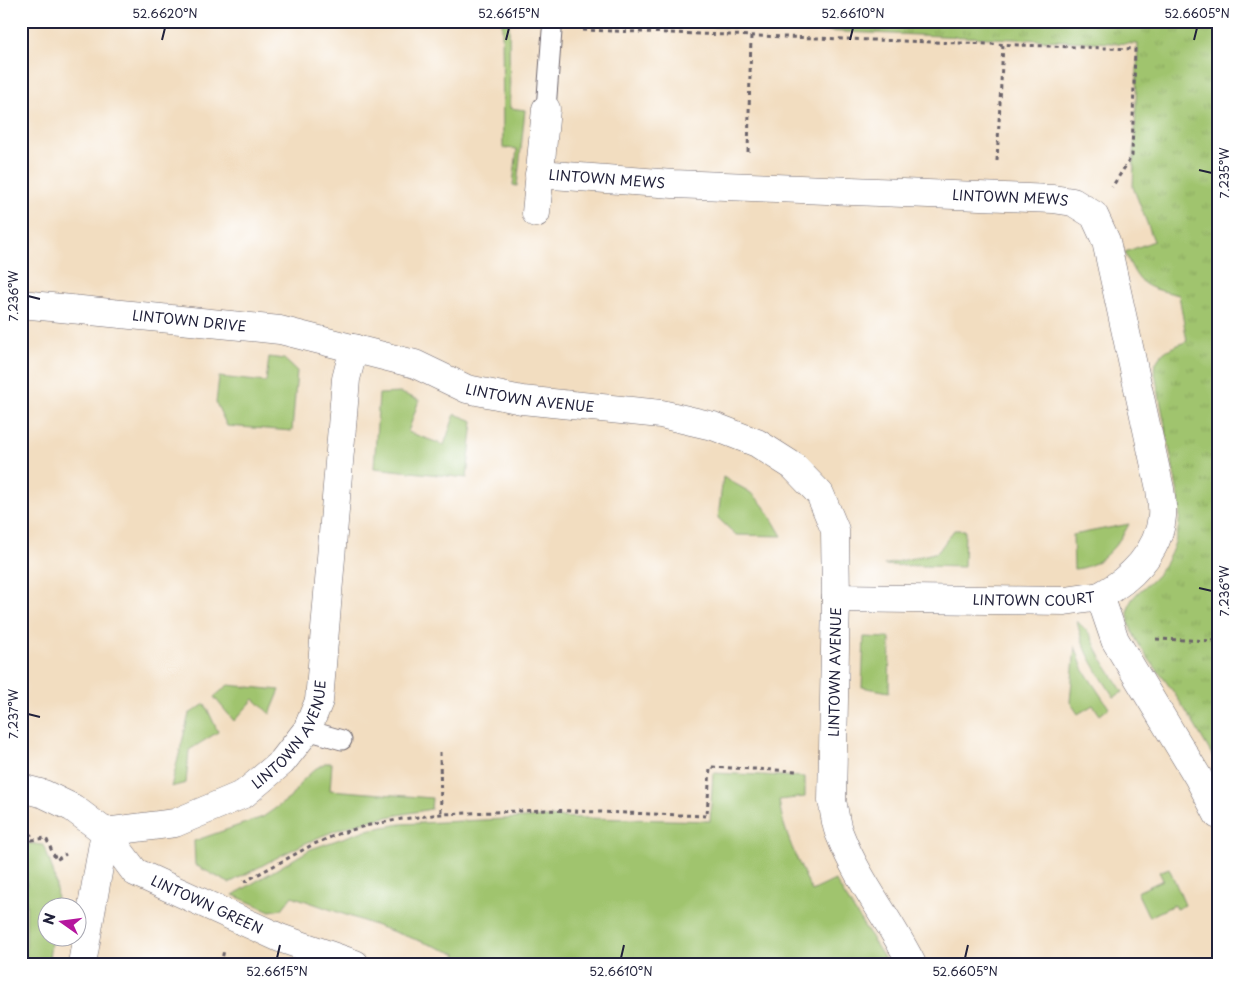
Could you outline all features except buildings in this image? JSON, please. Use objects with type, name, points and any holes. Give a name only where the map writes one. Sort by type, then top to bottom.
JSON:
[{"type":"street","name":"LINTOWN MEWS","points":[[536,213],[546,109]]},
{"type":"street","name":"LINTOWN MEWS","points":[[539,174],[672,184],[1053,199],[1073,202],[1094,215],[1106,241],[1160,489],[1162,516],[1156,542],[1139,566],[1118,586],[1100,596]]},
{"type":"street","name":"LINTOWN DRIVE","points":[[21,304],[280,330],[354,348]]},
{"type":"street","name":"LINTOWN AVENUE","points":[[105,832],[175,823],[244,794],[282,762],[307,730],[319,701],[346,379],[354,348],[414,364],[468,389],[522,400],[661,414],[713,426],[757,443],[794,466],[820,494],[835,530],[836,598],[832,801],[839,833],[857,870],[901,941],[912,964]]},
{"type":"street","name":"LINTOWN COURT","points":[[836,598],[1065,601],[1100,596],[1115,640],[1198,777],[1218,816]]},
{"type":"street","points":[[21,788],[44,794],[73,808],[105,832],[82,964]]},
{"type":"street","name":"LINTOWN GREEN","points":[[105,832],[135,872],[280,938],[355,964]]},
{"type":"lane","points":[[546,109],[552,31]]},
{"type":"lane","points":[[307,730],[342,740]]},
{"type":"path","points":[[552,31],[584,30],[1136,49],[1132,156],[1118,178]]},
{"type":"path","points":[[748,137],[751,36]]},
{"type":"path","points":[[998,148],[1003,44]]},
{"type":"path","points":[[1155,640],[1218,640]]},
{"type":"path","points":[[440,752],[440,814]]},
{"type":"path","points":[[241,884],[296,853],[338,834],[364,826],[440,814],[546,810],[707,816],[710,767],[833,772]]},
{"type":"path","points":[[21,830],[31,835],[32,840],[46,838],[56,860],[60,857]]},
{"type":"path","points":[[221,964],[225,947]]},
{"type":"green space","points":[[502,21],[509,21],[510,108],[525,110],[517,186],[513,185],[517,149],[503,148]]},
{"type":"green space","points":[[575,21],[1218,21],[1218,765],[1178,699],[1140,646],[1128,618],[1128,609],[1131,602],[1164,566],[1169,558],[1178,532],[1180,504],[1154,368],[1163,353],[1187,341],[1179,295],[1158,290],[1144,284],[1130,264],[1125,252],[1154,241],[1133,187],[1138,44]]},
{"type":"green space","points":[[269,357],[284,359],[297,371],[292,431],[227,426],[216,403],[219,377],[266,382]]},
{"type":"green space","points":[[401,393],[419,400],[408,432],[444,445],[455,414],[473,421],[467,478],[374,468],[379,394]]},
{"type":"green space","points":[[723,477],[748,491],[759,500],[782,536],[736,535],[718,518]]},
{"type":"green space","points":[[1129,524],[1114,547],[1100,560],[1083,568],[1074,569],[1073,535]]},
{"type":"green space","points":[[954,530],[965,530],[964,567],[884,565],[938,552]]},
{"type":"green space","points":[[1077,621],[1090,634],[1102,660],[1123,692],[1114,697],[1102,679],[1087,652]]},
{"type":"green space","points":[[864,637],[890,638],[889,692],[862,687]]},
{"type":"green space","points":[[1075,646],[1083,669],[1109,708],[1100,715],[1093,705],[1078,714],[1070,702]]},
{"type":"green space","points":[[228,685],[280,690],[270,714],[254,699],[234,721],[214,697]]},
{"type":"green space","points":[[205,704],[218,732],[189,750],[186,783],[171,787],[189,714]]},
{"type":"green space","points":[[325,763],[332,763],[330,790],[432,798],[431,809],[372,820],[337,830],[295,848],[229,883],[195,865],[194,841],[263,817],[290,798],[302,781]]},
{"type":"green space","points":[[713,773],[805,777],[805,797],[779,800],[784,824],[796,858],[812,891],[835,880],[888,964],[455,964],[457,954],[292,896],[282,909],[270,911],[233,895],[311,849],[366,830],[401,824],[545,817],[710,821]]},
{"type":"green space","points":[[27,843],[43,845],[56,883],[57,898],[38,898],[38,948],[50,948],[48,964],[26,964]]},
{"type":"green space","points":[[1169,868],[1185,905],[1176,909],[1174,905],[1149,917],[1137,892],[1163,880],[1159,872]]}]
